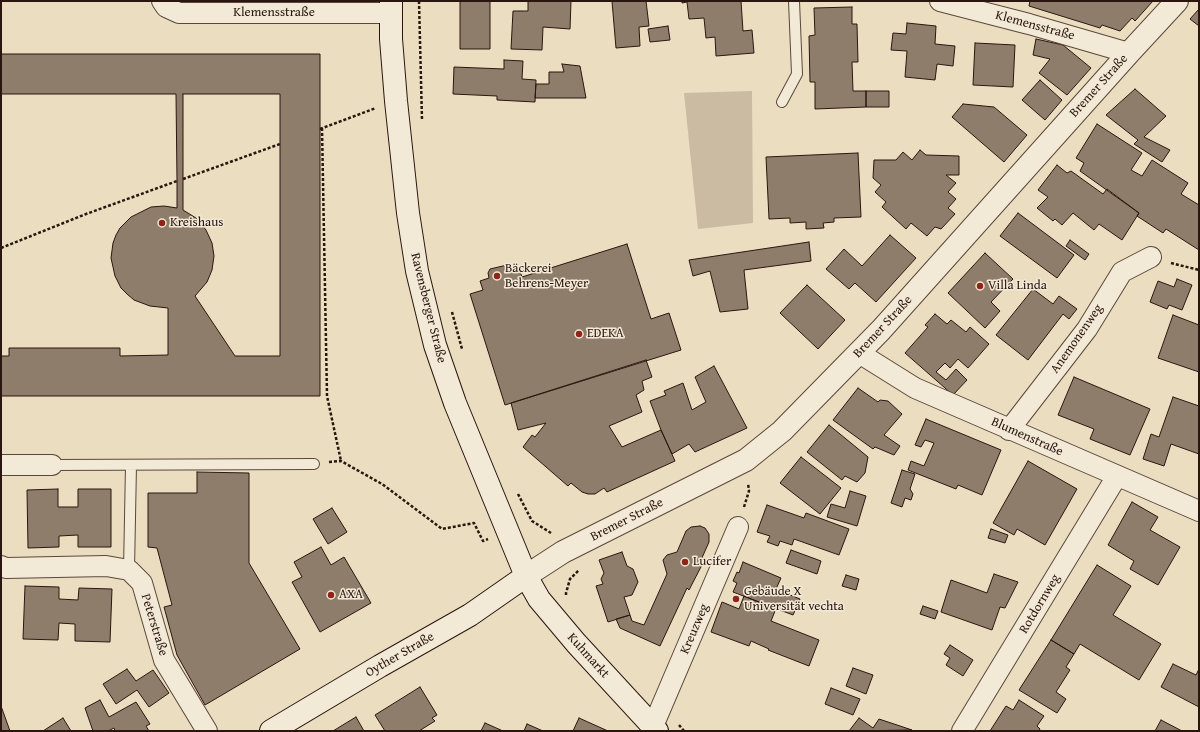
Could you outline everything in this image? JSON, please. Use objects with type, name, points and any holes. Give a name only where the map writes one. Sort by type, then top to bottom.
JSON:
[{"type":"main road","name":"Bremer Straße","points":[[526,576],[568,549],[746,460],[782,431],[859,353],[1177,1]]},
{"type":"main road","name":"Ravensberger Straße","points":[[391,7],[396,101],[408,213],[417,271],[435,345],[455,403],[526,576]]},
{"type":"main road","name":"Kuhmarkt","points":[[526,576],[539,599],[576,643],[654,730]]},
{"type":"main road","name":"Oyther Straße","points":[[271,731],[380,666],[470,615],[526,576]]},
{"type":"street","name":"Klemensstraße","points":[[162,1],[166,7],[179,13],[391,7]]},
{"type":"street","name":"Klemensstraße","points":[[940,1],[1037,26],[1129,53]]},
{"type":"street","name":"Anemonenweg","points":[[1009,430],[1087,329],[1122,272],[1151,257]]},
{"type":"street","name":"Blumenstraße","points":[[859,353],[915,388],[1199,511]]},
{"type":"street","points":[[1,465],[52,465]]},
{"type":"street","name":"Rotdornweg","points":[[962,731],[1117,476]]},
{"type":"street","name":"Kreuzweg","points":[[654,730],[662,706],[738,527]]},
{"type":"street","points":[[1,566],[6,568],[106,566],[129,570]]},
{"type":"street","name":"Peterstraße","points":[[129,570],[142,583],[164,660],[207,731]]},
{"type":"lane","points":[[782,102],[797,74],[794,1]]},
{"type":"lane","points":[[52,465],[314,464]]},
{"type":"lane","points":[[129,570],[131,465]]},
{"type":"path","points":[[419,1],[422,127]]},
{"type":"path","points":[[341,461],[326,396],[321,128],[396,101]]},
{"type":"path","points":[[183,179],[280,144]]},
{"type":"path","points":[[1,248],[86,214],[177,181]]},
{"type":"path","points":[[1151,257],[1199,270]]},
{"type":"path","points":[[451,310],[464,354]]},
{"type":"path","points":[[738,527],[749,491],[746,460]]},
{"type":"path","points":[[314,464],[341,461],[382,484],[442,529],[474,523],[483,541],[508,533],[532,521]]},
{"type":"path","points":[[515,488],[532,521],[549,532],[568,549],[579,570],[570,579],[566,593],[569,600]]},
{"type":"path","points":[[662,706],[684,731]]},
{"type":"shaded area","points":[[752,91],[753,223],[698,229],[684,93]]},
{"type":"building","points":[[460,1],[490,1],[490,49],[460,49]]},
{"type":"building","points":[[528,1],[571,1],[570,29],[543,27],[542,50],[511,49],[513,11],[528,11]]},
{"type":"building","points":[[612,1],[646,1],[649,26],[639,27],[640,46],[616,48]]},
{"type":"building","points":[[682,1],[741,1],[743,31],[752,30],[754,53],[716,56],[715,37],[706,38],[704,18],[689,19],[687,2],[682,3]]},
{"type":"building","points":[[1030,1],[1153,1],[1135,21],[1132,18],[1120,31],[1102,25],[1100,28],[1029,6]]},
{"type":"building","points":[[852,7],[852,24],[857,24],[858,62],[852,62],[853,91],[866,91],[866,107],[815,109],[815,82],[810,82],[809,36],[815,35],[814,8]]},
{"type":"building","points":[[1199,9],[1199,26],[1190,19]]},
{"type":"building","points":[[907,23],[936,26],[935,44],[955,46],[953,66],[937,64],[935,80],[905,77],[907,51],[891,50],[893,33],[906,34]]},
{"type":"building","points":[[668,26],[670,40],[650,42],[648,29]]},
{"type":"building","points":[[1036,39],[1063,45],[1091,68],[1067,95],[1039,73],[1050,59],[1033,55]]},
{"type":"building","points":[[975,43],[1015,45],[1013,87],[973,85]]},
{"type":"building","name":"Kreishaus","points":[[1,54],[320,54],[320,396],[1,396],[1,356],[9,356],[9,348],[120,348],[120,356],[168,355],[168,308],[150,306],[134,300],[127,294],[121,288],[115,276],[111,258],[113,243],[116,235],[120,228],[131,217],[151,207],[164,206],[177,208],[177,181],[176,94],[1,94]],"holes":[[[183,94],[280,94],[280,356],[235,356],[195,296],[207,282],[212,270],[214,256],[212,243],[206,230],[196,218],[183,210]]]},
{"type":"building","points":[[504,60],[523,61],[522,79],[536,80],[535,102],[497,100],[497,96],[453,94],[454,67],[504,69]]},
{"type":"building","points":[[562,64],[580,66],[586,98],[535,98],[536,84],[549,84],[549,72],[564,72]]},
{"type":"building","points":[[1040,80],[1062,100],[1045,120],[1022,100]]},
{"type":"building","points":[[1135,89],[1166,116],[1144,137],[1170,150],[1162,162],[1134,144],[1138,140],[1106,115]]},
{"type":"building","points":[[866,91],[889,91],[889,107],[866,107]]},
{"type":"building","points":[[963,104],[994,107],[1027,135],[1004,162],[952,117]]},
{"type":"building","points":[[1097,124],[1142,153],[1131,170],[1142,176],[1152,160],[1188,183],[1181,194],[1199,205],[1199,250],[1166,229],[1163,233],[1137,216],[1139,213],[1080,171],[1084,163],[1076,158]]},
{"type":"building","points":[[920,150],[926,155],[959,156],[959,175],[946,175],[956,183],[948,192],[956,199],[948,208],[955,214],[941,229],[935,227],[927,236],[911,223],[906,229],[882,207],[886,202],[875,192],[881,185],[873,178],[874,160],[896,160],[903,152],[912,160]]},
{"type":"building","points":[[858,153],[861,217],[834,218],[834,222],[823,223],[824,228],[806,229],[806,222],[790,223],[790,218],[769,219],[766,157]]},
{"type":"building","points":[[1057,165],[1067,173],[1071,171],[1103,194],[1107,189],[1139,213],[1122,240],[1099,224],[1094,230],[1073,213],[1062,225],[1055,219],[1053,221],[1037,208],[1048,197],[1038,190]]},
{"type":"building","points":[[1018,213],[1074,255],[1057,278],[1000,236]]},
{"type":"building","points":[[890,235],[916,258],[876,302],[855,283],[849,289],[826,269],[844,249],[862,266]]},
{"type":"building","points":[[1070,240],[1089,254],[1085,260],[1066,246]]},
{"type":"building","points":[[809,242],[811,261],[744,270],[748,309],[720,312],[710,271],[693,276],[689,260]]},
{"type":"building","name":"EDEKA","points":[[627,244],[651,319],[669,313],[681,350],[505,405],[470,294],[483,290],[480,281],[489,278],[488,273],[490,269],[507,265],[511,266],[513,271],[519,269],[522,277]]},
{"type":"building","name":"Villa Linda","points":[[985,253],[1013,279],[991,302],[1000,311],[985,328],[948,293]]},
{"type":"building","points":[[1177,279],[1192,285],[1182,310],[1169,305],[1167,309],[1150,302],[1158,281],[1174,287]]},
{"type":"building","points":[[807,285],[845,320],[818,349],[780,313]]},
{"type":"building","points":[[1033,289],[1053,304],[1059,296],[1077,309],[1069,319],[1063,314],[1028,360],[996,335]]},
{"type":"building","points":[[935,314],[947,324],[951,320],[966,332],[970,327],[989,344],[968,368],[958,359],[950,368],[945,363],[936,372],[946,380],[956,369],[967,380],[953,395],[905,353],[928,327],[925,325]]},
{"type":"building","points":[[1173,315],[1199,325],[1199,372],[1158,358]]},
{"type":"building","points":[[646,360],[652,377],[642,381],[644,390],[636,395],[642,412],[609,426],[622,447],[661,430],[675,461],[607,492],[604,488],[595,494],[588,494],[582,492],[571,483],[568,486],[523,447],[532,435],[535,437],[546,423],[518,430],[511,403]]},
{"type":"building","points":[[714,366],[747,428],[695,452],[689,444],[672,454],[650,401],[666,395],[664,391],[683,383],[692,410],[706,402],[695,377]]},
{"type":"building","points":[[1074,377],[1150,409],[1130,455],[1090,439],[1094,429],[1058,415]]},
{"type":"building","points":[[858,388],[878,402],[880,400],[888,401],[902,414],[884,435],[900,446],[894,455],[875,447],[873,449],[833,420]]},
{"type":"building","points":[[1173,397],[1199,406],[1199,454],[1171,444],[1164,466],[1143,459],[1151,434],[1159,437]]},
{"type":"building","points":[[926,419],[1001,450],[982,495],[958,485],[956,489],[908,470],[911,461],[924,466],[934,443],[925,440],[921,447],[915,445]]},
{"type":"building","points":[[829,425],[868,457],[865,473],[857,482],[845,476],[842,480],[807,452]]},
{"type":"building","points":[[801,457],[841,488],[820,514],[780,483]]},
{"type":"building","points":[[1028,461],[1077,489],[1045,545],[1017,529],[1014,535],[993,523]]},
{"type":"building","points":[[902,470],[915,474],[910,489],[913,494],[911,500],[905,498],[902,507],[891,503]]},
{"type":"building","points":[[197,472],[249,473],[249,563],[300,649],[205,705],[177,655],[164,607],[172,605],[157,548],[148,547],[148,493],[197,493]]},
{"type":"building","points":[[58,489],[58,507],[78,507],[78,489],[111,489],[111,547],[78,547],[78,535],[59,536],[59,547],[28,548],[27,490]]},
{"type":"building","points":[[850,491],[866,496],[857,526],[827,517],[831,504],[845,508]]},
{"type":"building","points":[[1132,502],[1158,517],[1150,530],[1180,547],[1158,585],[1130,569],[1134,561],[1108,545]]},
{"type":"building","points":[[767,505],[804,518],[806,513],[849,529],[839,555],[794,539],[792,545],[780,541],[778,546],[767,542],[770,536],[757,532]]},
{"type":"building","points":[[332,508],[347,532],[328,544],[313,519]]},
{"type":"building","points":[[700,526],[705,528],[709,534],[709,542],[701,560],[704,561],[689,590],[687,588],[660,646],[620,628],[616,619],[630,615],[632,621],[644,625],[667,574],[663,560],[667,555],[677,552],[686,531],[691,527]]},
{"type":"building","points":[[991,529],[1008,535],[1005,543],[988,538]]},
{"type":"building","points":[[321,547],[331,565],[344,557],[371,603],[320,632],[292,582],[302,577],[294,562]]},
{"type":"building","points":[[791,550],[821,561],[817,574],[786,563]]},
{"type":"building","points":[[622,552],[627,566],[633,569],[638,582],[632,595],[624,597],[630,615],[608,622],[596,586],[603,584],[601,579],[604,573],[599,560]]},
{"type":"building","points":[[743,562],[781,578],[776,589],[800,599],[793,615],[733,592],[737,583],[733,581],[737,572],[739,573]]},
{"type":"building","points":[[1097,565],[1131,586],[1113,615],[1161,644],[1139,680],[1080,644],[1074,654],[1051,640]]},
{"type":"building","points":[[994,574],[1018,582],[1005,608],[1000,607],[992,630],[941,612],[951,580],[987,593]]},
{"type":"building","points":[[846,575],[859,579],[856,590],[842,586]]},
{"type":"building","points":[[25,586],[59,587],[59,599],[78,600],[79,588],[112,589],[110,642],[75,641],[75,624],[59,623],[58,640],[23,639]]},
{"type":"building","points":[[744,596],[768,606],[767,608],[775,611],[771,621],[819,640],[809,666],[768,650],[769,649],[751,641],[749,646],[711,632],[722,602],[739,609]]},
{"type":"building","points":[[923,606],[938,611],[935,619],[920,614]]},
{"type":"building","points":[[1051,640],[1074,654],[1066,667],[1070,670],[1056,692],[1066,699],[1057,713],[1019,690]]},
{"type":"building","points":[[950,645],[973,660],[963,676],[946,665],[950,658],[944,654]]},
{"type":"building","points":[[1173,664],[1196,675],[1199,669],[1199,707],[1161,687]]},
{"type":"building","points":[[853,668],[873,675],[866,694],[846,686]]},
{"type":"building","points":[[127,669],[136,681],[153,670],[169,693],[149,707],[137,690],[116,704],[103,684]]},
{"type":"building","points":[[420,687],[437,715],[432,718],[435,721],[419,731],[385,731],[375,715]]},
{"type":"building","points":[[831,688],[860,699],[853,715],[825,704]]},
{"type":"building","points":[[100,700],[109,717],[136,702],[150,724],[146,726],[149,731],[115,731],[114,728],[108,731],[93,731],[85,708]]},
{"type":"building","points":[[1019,700],[1044,716],[1037,726],[1040,729],[1039,731],[990,731],[1006,706],[1013,710]]},
{"type":"building","points":[[1,706],[10,731],[1,731]]},
{"type":"building","points":[[356,717],[364,731],[333,731]]},
{"type":"building","points":[[63,718],[71,731],[43,731]]},
{"type":"building","points":[[579,718],[608,731],[573,731]]},
{"type":"building","points":[[859,718],[873,728],[879,719],[912,730],[849,731]]},
{"type":"building","points":[[1161,720],[1182,731],[1155,731]]},
{"type":"building","points":[[485,723],[503,731],[481,731]]},
{"type":"building","points":[[527,724],[543,731],[524,731]]},
{"type":"place","name":"Kreishaus","points":[[162,223]]},
{"type":"place","name":"Bäckerei Behrens-Meyer","points":[[497,276]]},
{"type":"place","name":"Villa Linda","points":[[980,286]]},
{"type":"place","name":"EDEKA","points":[[579,334]]},
{"type":"place","name":"Lucifer","points":[[685,562]]},
{"type":"place","name":"AXA","points":[[331,595]]},
{"type":"place","name":"Gebäude X Universität vechta","points":[[736,599]]}]
